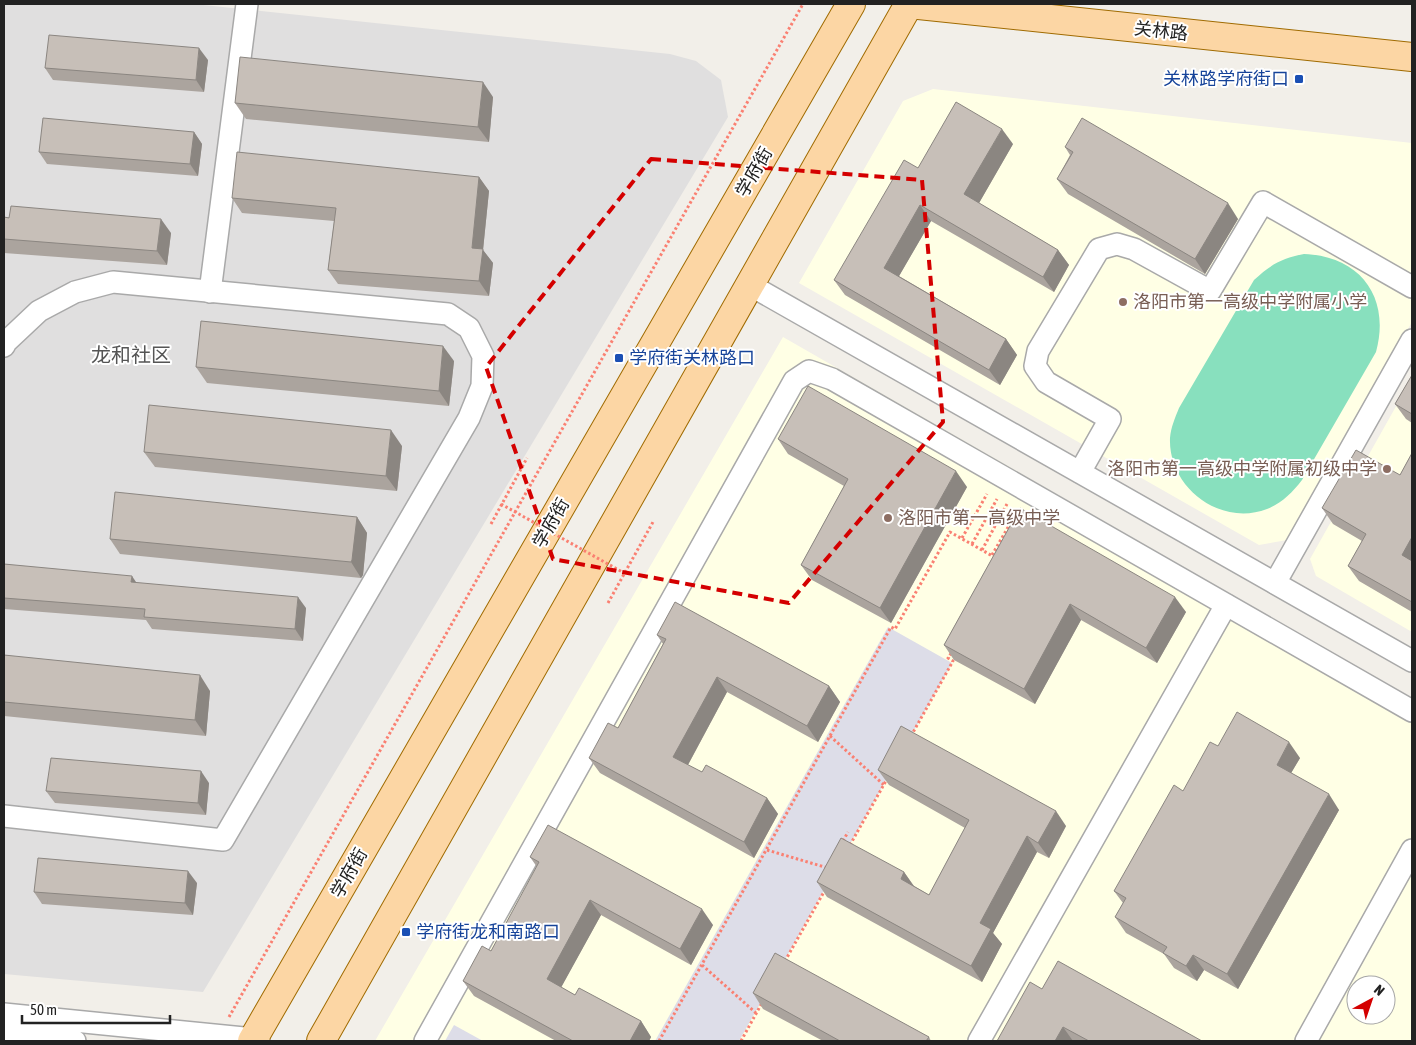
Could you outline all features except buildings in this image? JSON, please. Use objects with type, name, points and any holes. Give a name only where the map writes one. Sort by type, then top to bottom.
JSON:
[{"type":"main road","name":"学府街","points":[[255,1041],[850,4]]},
{"type":"main road","name":"关林路","points":[[909,4],[1029,11],[1412,57]]},
{"type":"main road","points":[[320,1041],[909,4]]},
{"type":"street","points":[[210,292],[247,4]]},
{"type":"street","points":[[1080,472],[1110,419],[1046,382],[1035,366],[1038,351],[1099,249],[1117,244],[1134,249],[1210,291],[1263,202],[1412,287]]},
{"type":"street","points":[[4,346],[39,311],[75,292],[113,282],[448,314],[469,328],[483,356],[482,386],[469,418],[223,840],[4,816]]},
{"type":"street","points":[[750,285],[1412,661]]},
{"type":"street","points":[[1275,583],[1412,340]]},
{"type":"street","points":[[425,1041],[794,381],[809,370],[832,379],[1412,712]]},
{"type":"street","points":[[978,1041],[1226,605]]},
{"type":"street","points":[[1306,1041],[1412,850]]},
{"type":"street","points":[[4,1014],[255,1041]]},
{"type":"street","points":[[4,1034],[75,1041]]},
{"type":"path","points":[[218,1036],[803,4]]},
{"type":"path","points":[[491,524],[527,458]]},
{"type":"path","points":[[962,538],[987,494]]},
{"type":"path","points":[[972,544],[998,499]]},
{"type":"path","points":[[501,504],[624,573]]},
{"type":"path","points":[[982,550],[1007,504]]},
{"type":"path","points":[[992,555],[1018,510]]},
{"type":"path","points":[[608,603],[653,522]]},
{"type":"path","points":[[660,1041],[891,627],[895,629],[950,532],[1002,561]]},
{"type":"path","points":[[907,743],[953,661],[948,658],[953,650]]},
{"type":"path","points":[[830,736],[884,785]]},
{"type":"path","points":[[850,845],[888,776]]},
{"type":"path","points":[[840,846],[848,832]]},
{"type":"path","points":[[767,850],[836,871]]},
{"type":"path","points":[[828,868],[832,861]]},
{"type":"path","points":[[784,963],[826,888]]},
{"type":"path","points":[[702,965],[756,1013]]},
{"type":"path","points":[[741,1041],[766,996]]},
{"type":"highlighted area","points":[[651,159],[922,180],[943,422],[789,603],[553,559],[486,367]]},
{"type":"shaded area","points":[[4,4],[194,4],[670,54],[696,61],[721,80],[728,117],[203,992],[4,974]]},
{"type":"shaded area","name":"洛阳市第一高级中学附属小学","points":[[933,89],[1412,143],[1412,322],[1287,540],[1259,545],[799,283],[903,101]]},
{"type":"shaded area","name":"洛阳市第一高级中学","points":[[783,337],[1412,698],[1412,1041],[375,1041]]},
{"type":"shaded area","name":"洛阳市第一高级中学附属初级中学","points":[[1412,378],[1412,632],[1316,576],[1310,559]]},
{"type":"shaded area","points":[[888,627],[952,663],[739,1041],[655,1041]]},
{"type":"shaded area","points":[[454,1025],[483,1041],[445,1041]]},
{"type":"green space","points":[[1304,254],[1341,262],[1355,271],[1367,283],[1375,297],[1379,314],[1380,332],[1376,352],[1302,480],[1282,501],[1267,509],[1249,513],[1232,512],[1215,507],[1200,499],[1187,487],[1178,472],[1172,456],[1170,438],[1173,423],[1179,408],[1254,280],[1265,270],[1277,263]]},
{"type":"place","name":"关林路学府街口","points":[[1299,79]]},
{"type":"place","name":"洛阳市第一高级中学附属小学","points":[[1123,302]]},
{"type":"place","name":"学府街关林路口","points":[[619,358]]},
{"type":"place","name":"洛阳市第一高级中学附属初级中学","points":[[1387,469]]},
{"type":"place","name":"洛阳市第一高级中学","points":[[888,518]]},
{"type":"place","name":"学府街龙和南路口","points":[[406,932]]},
{"type":"district","name":"龙和社区","points":[[131,355]]}]
